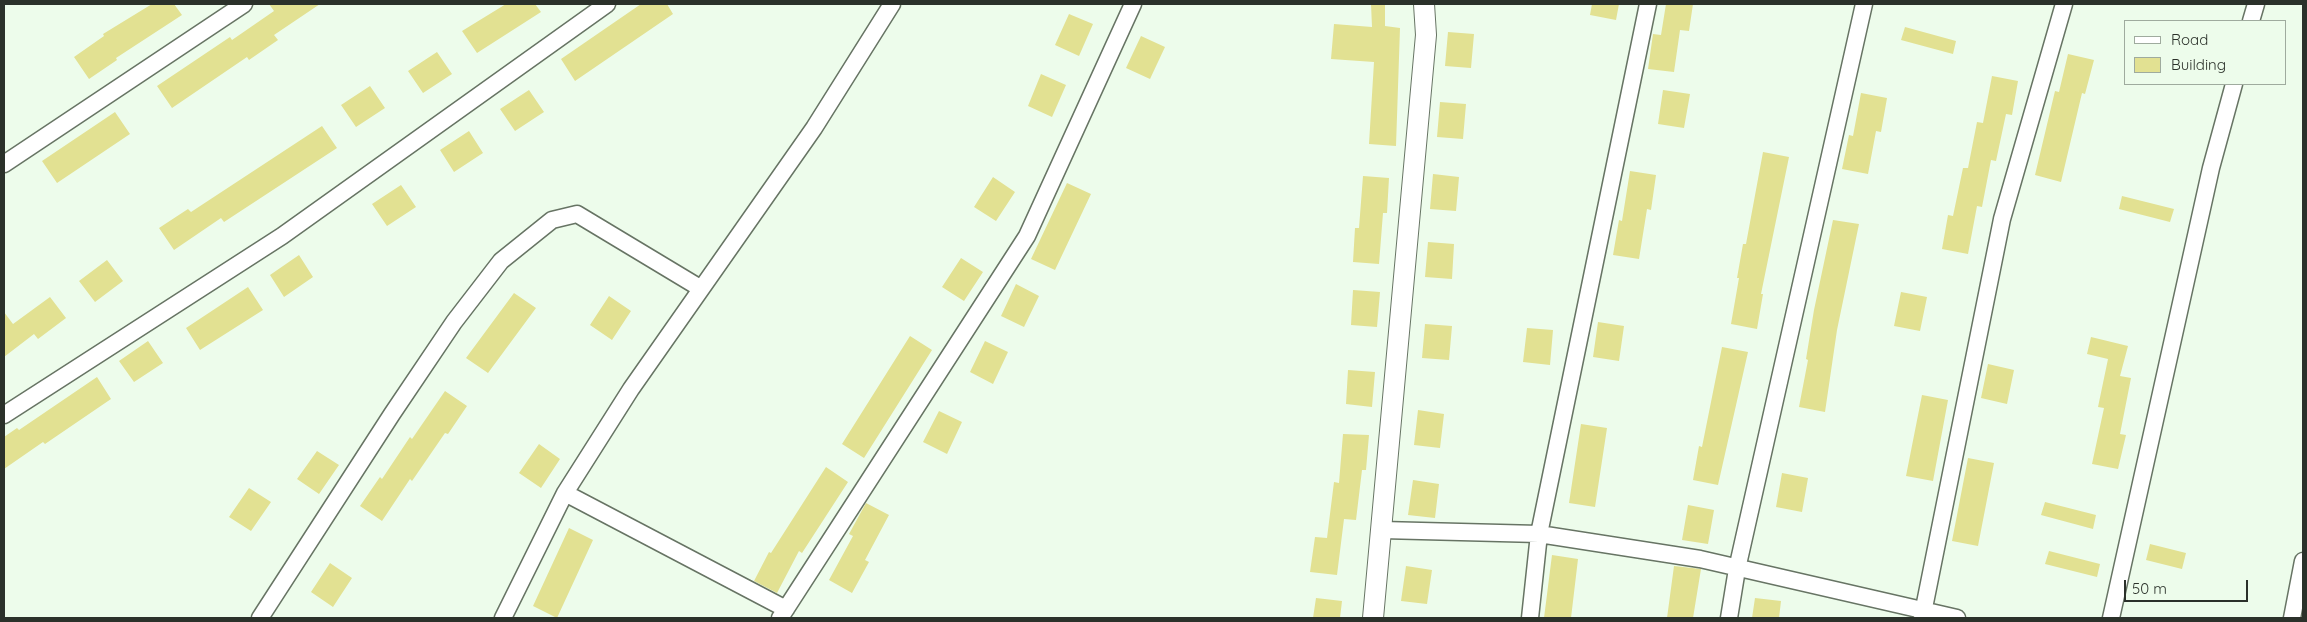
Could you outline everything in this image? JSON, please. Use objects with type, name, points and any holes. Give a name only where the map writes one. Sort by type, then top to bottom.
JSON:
[{"type":"street","points":[[4,164],[244,4]]},
{"type":"street","points":[[4,415],[282,236],[607,4]]},
{"type":"street","points":[[503,618],[565,493],[631,389],[814,128],[892,4]]},
{"type":"street","points":[[565,493],[783,614],[1027,236],[1133,4]]},
{"type":"street","points":[[1372,618],[1382,530],[1426,35],[1424,4]]},
{"type":"street","points":[[1530,618],[1539,534],[1648,4]]},
{"type":"street","points":[[1729,618],[1737,569],[1864,4]]},
{"type":"street","points":[[1923,614],[2002,218],[2064,4]]},
{"type":"street","points":[[2251,20],[2256,4]]},
{"type":"street","points":[[2111,618],[2211,168],[2234,85]]},
{"type":"street","points":[[260,618],[454,322],[501,261],[552,220],[577,214],[700,288]]},
{"type":"street","points":[[1382,530],[1539,534],[1700,559],[1923,614],[1957,618]]},
{"type":"street","points":[[2292,618],[2303,560]]},
{"type":"building","points":[[152,4],[174,4],[182,15],[116,58],[117,60],[89,79],[74,57],[104,36],[103,34]]},
{"type":"building","points":[[269,4],[320,4],[274,35],[278,40],[249,60],[247,57],[172,108],[157,86],[230,37],[232,40],[274,11]]},
{"type":"building","points":[[506,4],[535,4],[541,12],[477,53],[462,31]]},
{"type":"building","points":[[641,4],[667,4],[673,14],[575,81],[561,59]]},
{"type":"building","points":[[1371,4],[1385,4],[1385,26],[1400,28],[1396,146],[1369,144],[1374,62],[1331,59],[1334,24],[1372,27]]},
{"type":"building","points":[[1592,4],[1619,4],[1616,20],[1590,15]]},
{"type":"building","points":[[1666,4],[1693,4],[1689,31],[1680,30],[1674,72],[1648,69],[1653,34],[1661,35]]},
{"type":"building","points":[[1069,14],[1093,24],[1079,56],[1055,45]]},
{"type":"building","points":[[1905,27],[1956,41],[1953,54],[1901,40]]},
{"type":"building","points":[[1448,32],[1474,34],[1471,68],[1445,66]]},
{"type":"building","points":[[1141,36],[1165,47],[1150,79],[1126,68]]},
{"type":"building","points":[[437,52],[452,74],[423,93],[408,71]]},
{"type":"building","points":[[2068,54],[2094,60],[2085,94],[2082,93],[2061,182],[2035,175],[2055,91],[2059,92]]},
{"type":"building","points":[[1041,74],[1066,85],[1052,117],[1028,106]]},
{"type":"building","points":[[1992,76],[2018,81],[2012,115],[2006,114],[1996,161],[1991,160],[1982,207],[1977,206],[1968,254],[1942,249],[1948,215],[1953,216],[1963,168],[1968,168],[1977,122],[1983,123]]},
{"type":"building","points":[[370,86],[385,108],[356,127],[341,105]]},
{"type":"building","points":[[529,90],[544,112],[515,131],[500,109]]},
{"type":"building","points":[[1663,90],[1690,94],[1684,128],[1658,124]]},
{"type":"building","points":[[1861,93],[1887,98],[1881,132],[1876,131],[1868,174],[1842,169],[1849,135],[1853,136]]},
{"type":"building","points":[[1440,102],[1466,104],[1463,139],[1437,137]]},
{"type":"building","points":[[115,112],[130,134],[57,183],[42,161]]},
{"type":"building","points":[[322,126],[337,148],[224,222],[221,218],[174,250],[159,228],[188,209],[191,212]]},
{"type":"building","points":[[469,131],[483,153],[454,172],[440,150]]},
{"type":"building","points":[[1763,152],[1789,157],[1761,294],[1763,294],[1757,329],[1731,324],[1743,244],[1746,244]]},
{"type":"building","points":[[1630,171],[1656,175],[1651,210],[1647,209],[1639,259],[1613,255],[1619,220],[1622,221]]},
{"type":"building","points":[[1433,174],[1459,177],[1456,211],[1430,209]]},
{"type":"building","points":[[1363,176],[1389,178],[1387,213],[1383,213],[1379,264],[1353,262],[1355,228],[1359,228]]},
{"type":"building","points":[[993,177],[1015,192],[996,221],[974,207]]},
{"type":"building","points":[[1067,183],[1091,194],[1055,270],[1031,259]]},
{"type":"building","points":[[401,185],[416,207],[387,226],[372,204]]},
{"type":"building","points":[[2122,196],[2174,209],[2170,222],[2119,209]]},
{"type":"building","points":[[1833,220],[1859,224],[1837,330],[1825,412],[1799,407],[1808,360],[1806,359],[1814,310]]},
{"type":"building","points":[[1428,242],[1454,244],[1452,279],[1425,277]]},
{"type":"building","points":[[299,255],[313,277],[284,297],[270,275]]},
{"type":"building","points":[[961,258],[983,272],[964,301],[942,287]]},
{"type":"building","points":[[107,260],[123,281],[95,302],[79,281]]},
{"type":"building","points":[[1016,284],[1039,296],[1024,327],[1001,316]]},
{"type":"building","points":[[248,287],[263,310],[200,350],[186,328]]},
{"type":"building","points":[[1353,290],[1380,292],[1377,327],[1351,325]]},
{"type":"building","points":[[1901,292],[1927,297],[1920,331],[1894,326]]},
{"type":"building","points":[[514,293],[536,308],[488,373],[466,358]]},
{"type":"building","points":[[609,296],[631,311],[612,340],[590,325]]},
{"type":"building","points":[[50,297],[66,318],[38,339],[34,334],[4,357],[4,312],[13,324]]},
{"type":"building","points":[[1598,322],[1624,326],[1619,361],[1593,357]]},
{"type":"building","points":[[1425,324],[1452,326],[1449,360],[1422,358]]},
{"type":"building","points":[[1527,328],[1553,330],[1550,365],[1523,362]]},
{"type":"building","points":[[910,336],[932,350],[864,458],[842,444]]},
{"type":"building","points":[[2091,337],[2128,346],[2120,376],[2131,378],[2120,434],[2126,435],[2118,469],[2092,464],[2104,408],[2098,407],[2108,359],[2087,354]]},
{"type":"building","points":[[148,341],[163,363],[134,382],[119,361]]},
{"type":"building","points":[[985,341],[1008,352],[993,384],[970,372]]},
{"type":"building","points":[[1722,347],[1748,352],[1718,485],[1693,480],[1699,446],[1702,447]]},
{"type":"building","points":[[1988,364],[2014,370],[2007,404],[1981,398]]},
{"type":"building","points":[[1348,370],[1375,372],[1372,407],[1346,404]]},
{"type":"building","points":[[97,377],[111,399],[45,444],[43,442],[4,469],[4,437],[17,428],[19,430]]},
{"type":"building","points":[[445,391],[467,406],[448,434],[445,433],[412,481],[410,479],[382,521],[360,506],[380,477],[382,479],[410,437],[412,439]]},
{"type":"building","points":[[1922,395],[1948,400],[1933,481],[1906,476]]},
{"type":"building","points":[[1418,410],[1444,414],[1440,448],[1414,445]]},
{"type":"building","points":[[939,411],[962,422],[947,454],[923,442]]},
{"type":"building","points":[[1581,424],[1607,428],[1595,507],[1569,503]]},
{"type":"building","points":[[1343,434],[1369,435],[1366,470],[1362,470],[1356,520],[1344,519],[1337,575],[1310,572],[1315,537],[1327,538],[1334,482],[1339,483]]},
{"type":"building","points":[[539,444],[560,459],[541,488],[519,473]]},
{"type":"building","points":[[317,451],[339,465],[319,494],[297,479]]},
{"type":"building","points":[[1968,458],[1994,463],[1978,546],[1952,541]]},
{"type":"building","points":[[826,467],[848,482],[802,553],[799,551],[777,593],[754,581],[769,552],[771,553]]},
{"type":"building","points":[[1782,473],[1808,478],[1802,512],[1776,507]]},
{"type":"building","points":[[1413,480],[1439,484],[1435,518],[1408,515]]},
{"type":"building","points":[[249,488],[271,502],[251,531],[229,517]]},
{"type":"building","points":[[2045,502],[2096,515],[2093,529],[2041,515]]},
{"type":"building","points":[[866,503],[889,515],[865,560],[869,562],[852,593],[829,580],[853,536],[849,534]]},
{"type":"building","points":[[1688,505],[1714,510],[1708,544],[1682,540]]},
{"type":"building","points":[[569,528],[593,540],[557,618],[533,606]]},
{"type":"building","points":[[2150,544],[2186,553],[2182,569],[2146,560]]},
{"type":"building","points":[[2049,551],[2100,564],[2097,577],[2045,564]]},
{"type":"building","points":[[1552,555],[1578,559],[1571,618],[1544,618]]},
{"type":"building","points":[[330,563],[352,578],[333,607],[311,592]]},
{"type":"building","points":[[1406,566],[1432,570],[1427,604],[1401,601]]},
{"type":"building","points":[[1674,566],[1701,569],[1693,618],[1667,618]]},
{"type":"building","points":[[1316,598],[1342,601],[1340,618],[1313,618]]},
{"type":"building","points":[[1755,598],[1781,601],[1779,618],[1752,618]]}]
